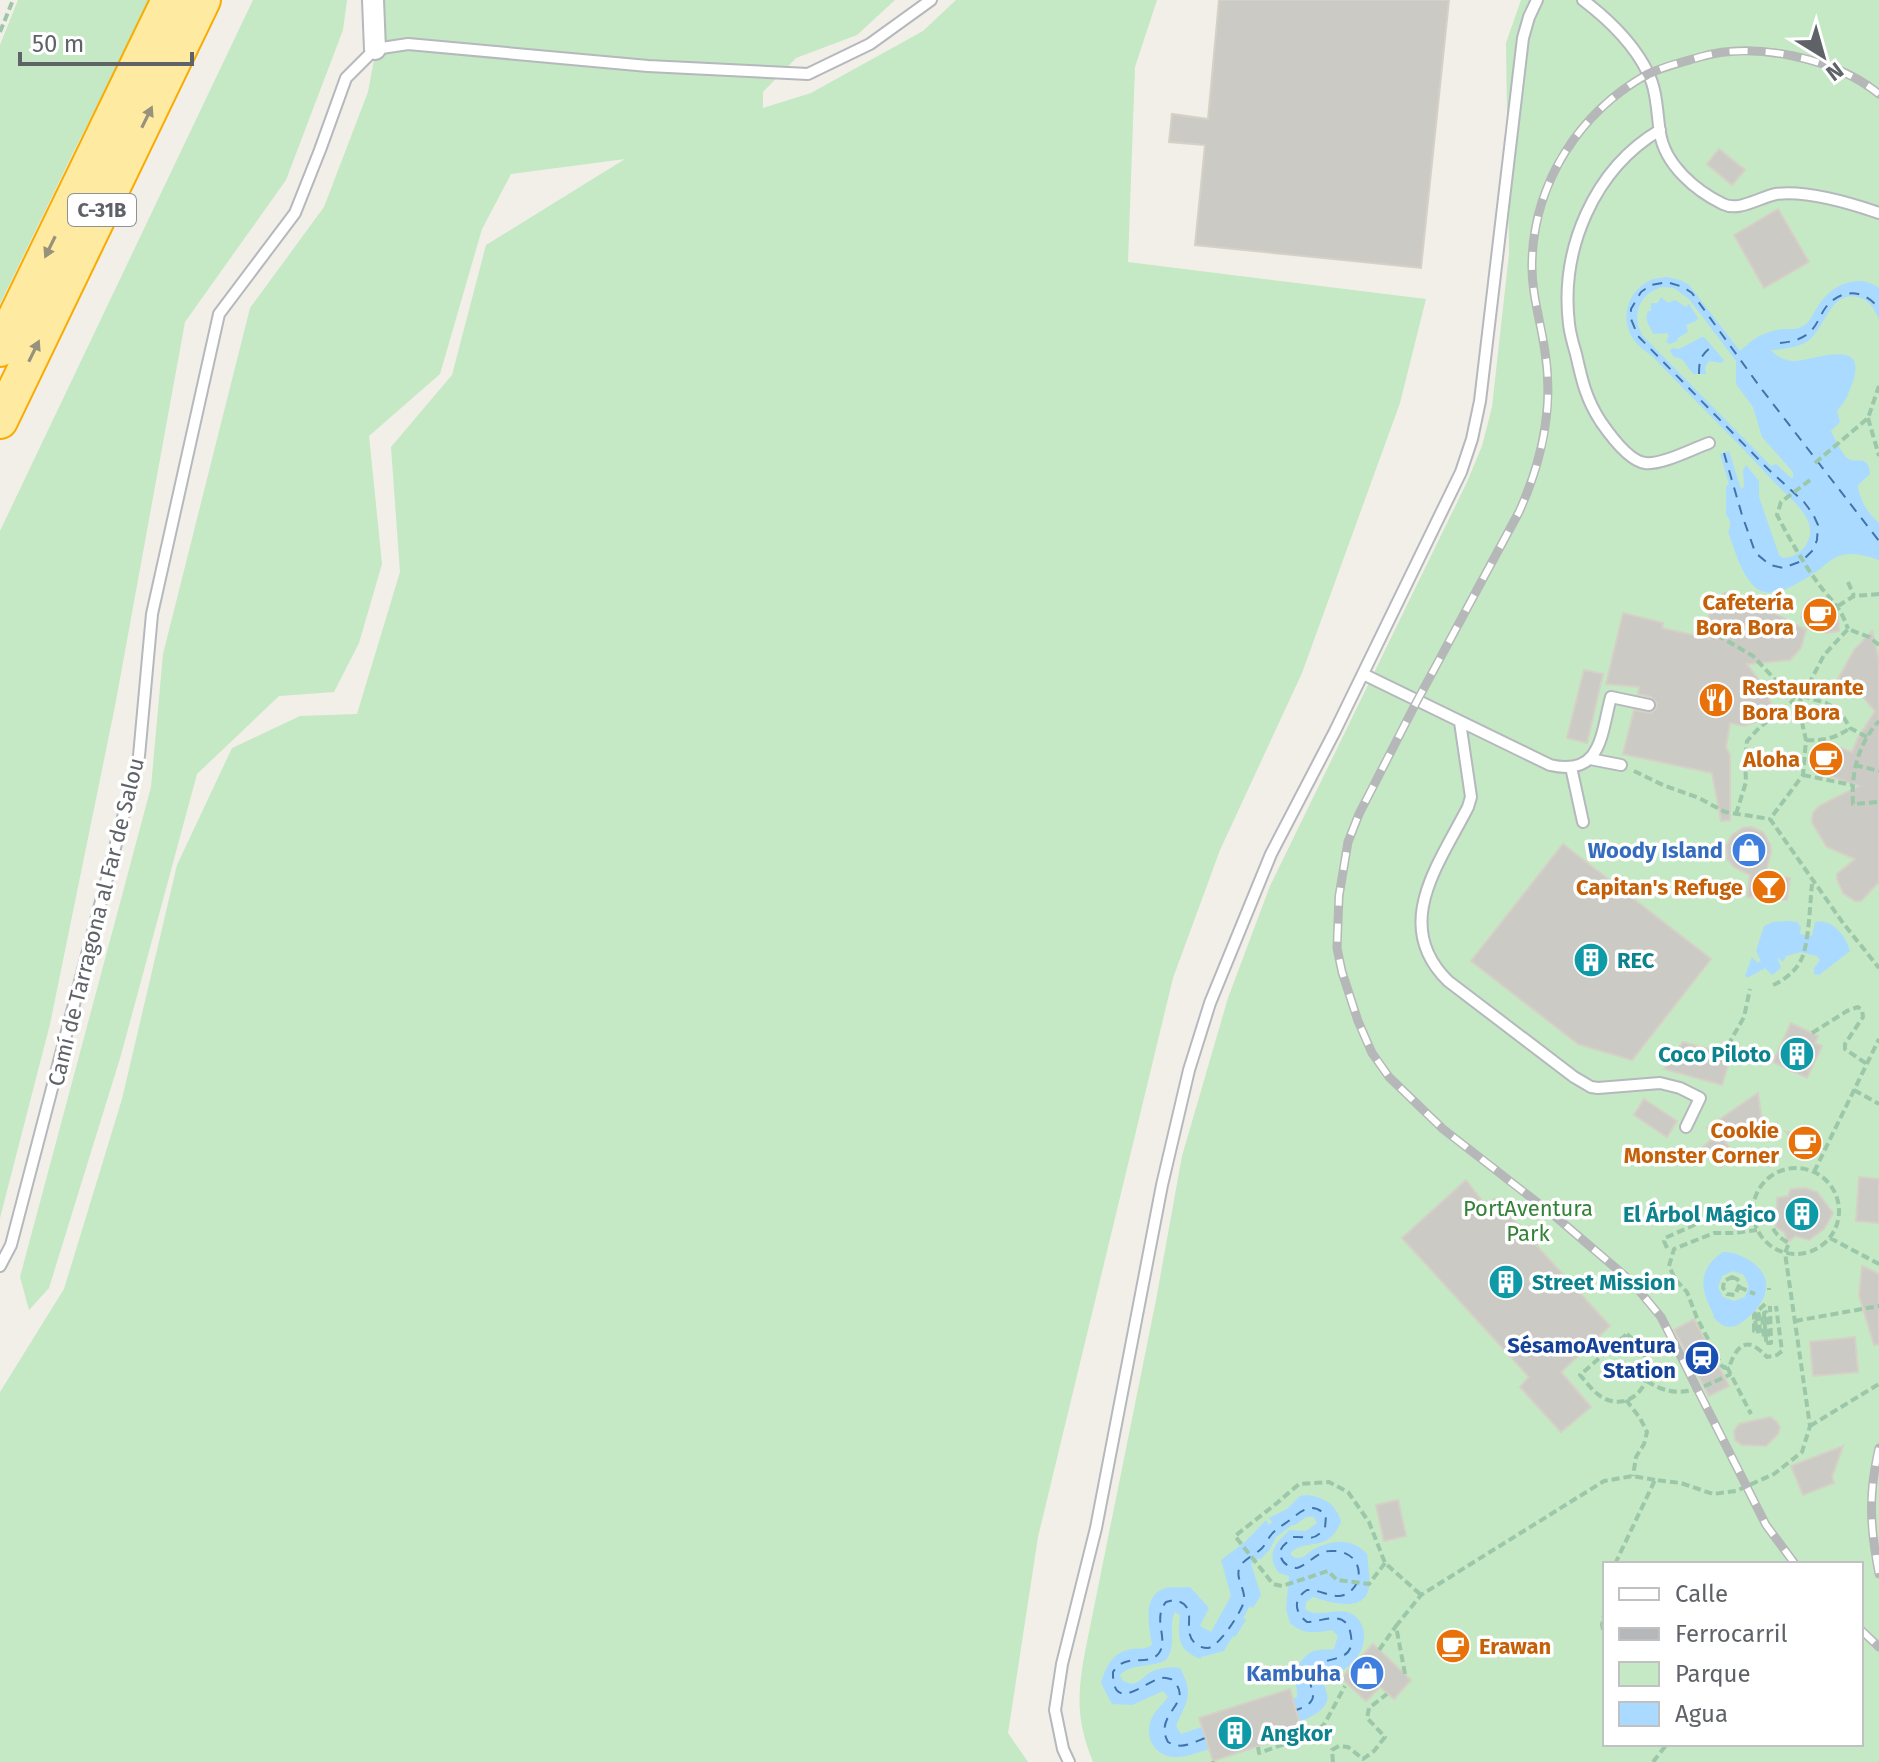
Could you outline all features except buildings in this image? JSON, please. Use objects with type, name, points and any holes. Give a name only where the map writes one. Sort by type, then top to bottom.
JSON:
[{"type":"highway","name":"C-31B","points":[[0,349],[169,0]]},
{"type":"highway","name":"C-31B","points":[[0,421],[203,0]]},
{"type":"street","points":[[373,0],[375,49]]},
{"type":"lane","points":[[375,49],[408,44],[648,66],[808,74],[870,44],[931,0]]},
{"type":"lane","points":[[1069,1762],[1063,1749],[1055,1710],[1062,1664],[1096,1528],[1162,1185],[1189,1070],[1210,1003],[1271,854],[1335,731],[1461,472],[1472,439],[1480,401],[1523,38],[1537,0]]},
{"type":"lane","points":[[1583,0],[1629,44],[1649,74],[1662,142],[1671,161],[1697,187],[1727,206],[1777,194],[1796,194],[1826,198],[1879,213]]},
{"type":"lane","name":"Camí de Tarragona al Far de Salou","points":[[0,1266],[11,1245],[139,756],[152,614],[219,314],[295,213],[346,78],[375,49]]},
{"type":"lane","points":[[1660,130],[1641,142],[1612,172],[1583,217],[1568,289],[1569,325],[1589,404],[1607,432],[1631,457],[1639,462],[1655,463],[1709,443]]},
{"type":"lane","points":[[1363,674],[1550,765],[1571,767],[1590,759],[1597,752],[1611,697],[1649,705]]},
{"type":"lane","points":[[1460,722],[1471,797],[1422,904],[1420,922],[1423,944],[1431,962],[1448,981],[1591,1087],[1660,1083],[1700,1098],[1686,1127]]},
{"type":"lane","points":[[1590,759],[1625,767]]},
{"type":"lane","points":[[1571,767],[1583,822]]},
{"type":"path","points":[[0,32],[13,0]]},
{"type":"path","points":[[1815,463],[1868,418],[1879,386]]},
{"type":"path","points":[[1868,418],[1879,456]]},
{"type":"path","points":[[1810,480],[1781,502],[1777,515],[1794,547],[1838,606],[1848,629],[1869,637],[1879,645]]},
{"type":"path","points":[[1848,582],[1854,596]]},
{"type":"path","points":[[1838,606],[1854,596],[1879,594]]},
{"type":"path","points":[[1736,814],[1746,782],[1747,741],[1759,728],[1802,696],[1824,655],[1848,629]]},
{"type":"path","points":[[1717,635],[1753,656],[1796,702],[1806,740],[1803,775],[1770,819]]},
{"type":"path","points":[[1802,696],[1840,711],[1850,728],[1867,737]]},
{"type":"path","points":[[1877,802],[1853,804],[1852,785],[1855,765],[1867,737],[1879,721]]},
{"type":"path","points":[[1806,740],[1828,740],[1850,728]]},
{"type":"path","points":[[1855,765],[1879,771]]},
{"type":"path","points":[[1625,767],[1725,812],[1770,819],[1843,923],[1879,968]]},
{"type":"path","points":[[1803,775],[1852,785]]},
{"type":"path","points":[[1773,985],[1794,970],[1803,956],[1813,881]]},
{"type":"path","points":[[1722,1056],[1744,1017],[1750,989]]},
{"type":"path","points":[[1812,1033],[1858,1007],[1863,1017],[1845,1044],[1845,1049],[1867,1064]]},
{"type":"path","points":[[1814,1172],[1879,1039]]},
{"type":"path","points":[[1854,1090],[1879,1104]]},
{"type":"path","points":[[1795,1167],[1814,1172],[1829,1181],[1836,1192],[1840,1216],[1836,1228],[1821,1247],[1798,1255],[1785,1253],[1764,1241],[1757,1230],[1753,1206],[1757,1194],[1763,1183],[1783,1170],[1795,1167]]},
{"type":"path","points":[[1379,1650],[1421,1595],[1604,1481],[1633,1476],[1681,1483],[1713,1494],[1736,1491],[1774,1474],[1802,1452],[1810,1426],[1785,1253],[1789,1243],[1774,1231],[1769,1210]]},
{"type":"path","points":[[1667,1248],[1665,1238],[1694,1225],[1696,1215]]},
{"type":"path","points":[[1751,1414],[1727,1367],[1722,1366],[1687,1292],[1675,1279],[1669,1266],[1674,1249],[1695,1240],[1714,1233],[1757,1230]]},
{"type":"path","points":[[1830,1238],[1879,1264]]},
{"type":"path","points":[[1732,1277],[1738,1280],[1739,1286],[1733,1295],[1727,1294],[1723,1288],[1724,1281],[1732,1277]]},
{"type":"path","points":[[1739,1286],[1756,1293]]},
{"type":"path","points":[[1727,1367],[1736,1351],[1745,1345],[1755,1346],[1767,1357],[1782,1351],[1770,1305]]},
{"type":"path","points":[[1770,1305],[1771,1343],[1768,1343],[1766,1312],[1766,1340],[1762,1314],[1759,1314],[1760,1334],[1757,1316],[1754,1331],[1754,1315],[1770,1305]]},
{"type":"path","points":[[1795,1321],[1879,1306]]},
{"type":"path","points":[[1627,1334],[1646,1357],[1648,1367],[1647,1381],[1637,1394],[1626,1400],[1610,1401],[1580,1375],[1627,1334]]},
{"type":"path","points":[[1647,1381],[1672,1393],[1687,1392],[1731,1374]]},
{"type":"path","points":[[1810,1426],[1879,1384]]},
{"type":"path","points":[[1626,1400],[1647,1432],[1636,1457],[1633,1476]]},
{"type":"path","points":[[1616,1562],[1655,1480]]},
{"type":"path","points":[[1385,1563],[1369,1584],[1337,1580],[1328,1571],[1282,1586],[1273,1584],[1235,1536],[1299,1484],[1329,1482],[1348,1492],[1369,1522],[1385,1563],[1421,1595]]},
{"type":"path","points":[[1396,1626],[1405,1674]]},
{"type":"path","points":[[1258,1747],[1259,1753],[1316,1733],[1325,1723],[1345,1686]]},
{"type":"path","points":[[1333,1762],[1332,1750],[1339,1746],[1348,1747],[1363,1759],[1374,1751],[1385,1737],[1367,1718],[1369,1708],[1387,1694]]},
{"type":"path","points":[[1653,1762],[1665,1746]]},
{"type":"green space","points":[[18,0],[150,0],[0,304],[0,45]]},
{"type":"green space","points":[[253,0],[347,0],[343,30],[286,180],[185,322],[115,706],[50,1024],[0,1218],[0,531]]},
{"type":"green space","points":[[385,0],[895,0],[857,35],[796,58],[763,92],[763,108],[811,93],[923,31],[956,0],[1157,0],[1135,67],[1128,262],[1426,299],[1400,403],[1302,673],[1220,850],[1173,978],[1038,1537],[1008,1733],[1028,1762],[0,1762],[0,1392],[64,1289],[122,1099],[177,865],[232,748],[300,716],[357,714],[400,572],[391,447],[452,375],[486,245],[625,159],[511,174],[482,229],[440,374],[369,436],[382,564],[359,643],[334,692],[279,696],[197,774],[121,1055],[49,1288],[29,1310],[20,1277],[151,787],[163,654],[250,308],[324,207],[368,92]]},
{"type":"green space","name":"PortAventura Park","points":[[1521,0],[1879,0],[1879,1762],[1093,1762],[1080,1710],[1084,1657],[1182,1156],[1228,998],[1270,886],[1482,446],[1492,407],[1509,254],[1506,43]]},
{"type":"water","points":[[1667,277],[1689,285],[1740,351],[1764,334],[1804,325],[1825,296],[1839,286],[1863,281],[1879,288],[1879,320],[1866,300],[1848,297],[1834,305],[1808,341],[1795,347],[1771,350],[1780,358],[1792,361],[1835,354],[1852,358],[1854,378],[1837,411],[1840,422],[1831,431],[1845,456],[1864,461],[1869,467],[1870,474],[1858,485],[1865,506],[1879,523],[1879,560],[1856,554],[1838,556],[1801,581],[1775,592],[1758,589],[1751,583],[1740,565],[1728,532],[1726,486],[1729,484],[1720,454],[1729,451],[1741,489],[1744,487],[1743,470],[1746,465],[1759,481],[1759,497],[1779,555],[1790,557],[1802,550],[1809,539],[1810,526],[1792,499],[1634,340],[1627,324],[1630,299],[1651,280]],"holes":[[[1674,288],[1689,299],[1736,361],[1736,384],[1753,407],[1762,437],[1793,472],[1793,478],[1776,464],[1771,466],[1642,335],[1637,312],[1643,300],[1654,290]]]},
{"type":"water","points":[[1661,297],[1668,303],[1675,300],[1686,307],[1689,304],[1698,318],[1686,325],[1688,332],[1670,344],[1666,342],[1667,333],[1653,334],[1647,320],[1651,303],[1658,303]]},
{"type":"water","points":[[1702,337],[1724,360],[1722,363],[1709,361],[1705,367],[1706,374],[1694,374],[1684,361],[1674,357],[1670,351]]},
{"type":"water","points":[[1797,922],[1801,927],[1800,934],[1812,936],[1815,922],[1832,925],[1845,939],[1850,951],[1819,975],[1814,974],[1820,960],[1817,956],[1800,952],[1786,956],[1783,962],[1777,957],[1781,968],[1772,975],[1765,968],[1747,978],[1745,976],[1752,957],[1758,963],[1761,961],[1756,951],[1764,926]]},
{"type":"water","points":[[1723,1252],[1738,1255],[1752,1262],[1764,1276],[1766,1292],[1763,1299],[1753,1313],[1738,1325],[1729,1327],[1718,1322],[1706,1297],[1705,1273]],"holes":[[[1733,1271],[1744,1275],[1749,1286],[1745,1297],[1734,1301],[1723,1297],[1718,1287],[1722,1276]]]},
{"type":"water","points":[[1307,1495],[1329,1503],[1341,1522],[1324,1542],[1298,1548],[1291,1555],[1299,1558],[1328,1543],[1355,1545],[1367,1554],[1369,1587],[1361,1601],[1346,1604],[1313,1597],[1306,1602],[1305,1609],[1316,1613],[1343,1611],[1355,1616],[1364,1637],[1360,1653],[1343,1670],[1324,1673],[1326,1704],[1300,1722],[1293,1699],[1297,1697],[1297,1669],[1311,1653],[1334,1649],[1338,1636],[1332,1630],[1310,1632],[1290,1623],[1286,1609],[1289,1576],[1279,1573],[1273,1561],[1276,1545],[1290,1530],[1306,1531],[1317,1523],[1314,1517],[1306,1517],[1276,1537],[1261,1559],[1251,1564],[1261,1595],[1253,1608],[1250,1606],[1243,1618],[1246,1620],[1224,1651],[1201,1659],[1187,1651],[1179,1636],[1180,1615],[1175,1612],[1170,1654],[1166,1660],[1130,1669],[1120,1675],[1122,1680],[1132,1684],[1156,1670],[1180,1668],[1188,1692],[1176,1726],[1181,1734],[1202,1727],[1209,1749],[1181,1757],[1164,1755],[1151,1742],[1149,1730],[1153,1715],[1168,1697],[1163,1691],[1132,1705],[1112,1704],[1101,1683],[1108,1666],[1120,1653],[1152,1645],[1149,1606],[1156,1593],[1163,1589],[1190,1587],[1209,1608],[1200,1626],[1211,1632],[1231,1596],[1221,1560],[1245,1542],[1266,1520],[1269,1525],[1272,1522],[1269,1518],[1287,1509],[1300,1496]]},
{"type":"ferry route","points":[[1724,453],[1742,515],[1758,555],[1770,565],[1783,568],[1802,561],[1813,550],[1817,540],[1818,525],[1813,514],[1638,336],[1631,319],[1631,309],[1641,292],[1651,285],[1667,282],[1692,293],[1879,541]]},
{"type":"ferry route","points":[[1780,343],[1809,333],[1826,307],[1839,296],[1861,295],[1879,309]]},
{"type":"ferry route","points":[[1699,374],[1701,360],[1710,348]]},
{"type":"ferry route","points":[[1205,1738],[1182,1746],[1168,1742],[1166,1723],[1180,1694],[1171,1679],[1160,1678],[1123,1694],[1114,1684],[1113,1672],[1124,1662],[1149,1659],[1159,1653],[1162,1647],[1160,1615],[1166,1602],[1174,1600],[1187,1608],[1189,1632],[1196,1644],[1208,1648],[1218,1642],[1244,1601],[1238,1574],[1241,1565],[1262,1548],[1277,1529],[1299,1513],[1312,1508],[1326,1516],[1325,1528],[1314,1537],[1293,1537],[1280,1551],[1283,1561],[1297,1568],[1317,1555],[1330,1551],[1342,1552],[1356,1562],[1358,1577],[1351,1591],[1344,1595],[1307,1590],[1297,1601],[1298,1610],[1307,1622],[1332,1618],[1343,1620],[1350,1631],[1351,1642],[1345,1655],[1317,1665],[1312,1670],[1310,1682],[1313,1697],[1306,1706],[1296,1710]]},
{"type":"railway","points":[[1794,1562],[1766,1525],[1661,1317],[1632,1282],[1556,1217],[1443,1129],[1389,1077],[1372,1053],[1342,972],[1337,948],[1339,896],[1348,842],[1359,814],[1519,512],[1540,454],[1548,393],[1532,262],[1541,205],[1565,153],[1601,108],[1623,90],[1661,69],[1721,53],[1769,52],[1817,62],[1861,81],[1879,94]]},
{"type":"railway","points":[[1879,1448],[1872,1511],[1879,1574]]},
{"type":"railway","points":[[1863,1632],[1879,1647]]},
{"type":"place","name":"Cafetería Bora Bora","points":[[1820,615]]},
{"type":"place","name":"Restaurante Bora Bora","points":[[1716,700]]},
{"type":"place","name":"Aloha","points":[[1826,759]]},
{"type":"place","name":"Woody Island","points":[[1749,850]]},
{"type":"place","name":"Capitan's Refuge","points":[[1769,887]]},
{"type":"place","name":"REC","points":[[1591,960]]},
{"type":"place","name":"Coco Piloto","points":[[1797,1054]]},
{"type":"place","name":"Cookie Monster Corner","points":[[1805,1143]]},
{"type":"place","name":"El Árbol Mágico","points":[[1802,1214]]},
{"type":"place","name":"Street Mission","points":[[1506,1282]]},
{"type":"place","name":"SésamoAventura Station","points":[[1702,1358]]},
{"type":"place","name":"Erawan","points":[[1453,1646]]},
{"type":"place","name":"Kambuha","points":[[1367,1673]]},
{"type":"place","name":"Angkor","points":[[1235,1733]]}]
